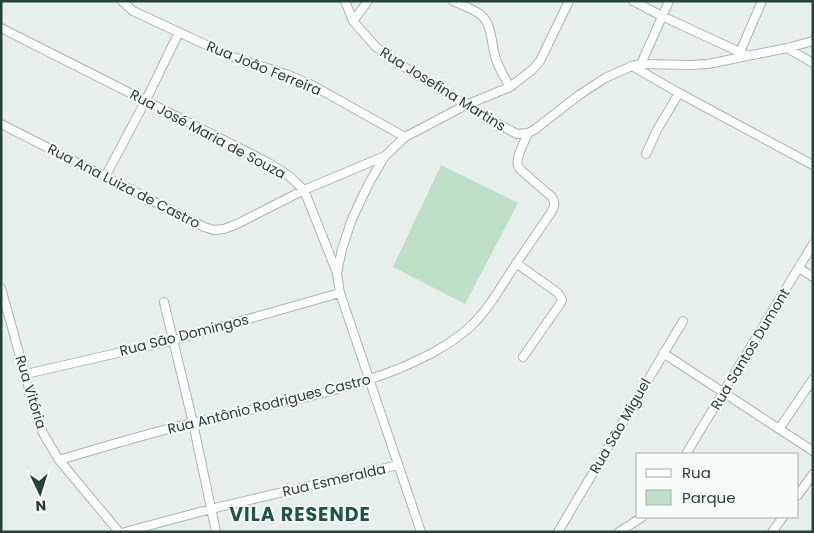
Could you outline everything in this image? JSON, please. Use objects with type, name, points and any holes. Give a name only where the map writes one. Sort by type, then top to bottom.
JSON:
[{"type":"street","name":"Rua João Ferreira","points":[[122,1],[133,11],[230,56],[286,74],[312,86],[405,137]]},
{"type":"street","name":"Rua Josefina Martins","points":[[345,1],[353,21],[376,47],[409,70],[516,134],[528,133]]},
{"type":"street","points":[[353,21],[368,1]]},
{"type":"street","points":[[454,1],[481,15],[486,20],[496,61],[510,87]]},
{"type":"street","points":[[337,273],[352,219],[369,183],[385,156],[405,137],[466,105],[510,87],[532,70],[540,61],[569,1]]},
{"type":"street","points":[[632,1],[749,56]]},
{"type":"street","points":[[641,64],[669,1]]},
{"type":"street","points":[[740,52],[762,1]]},
{"type":"street","name":"Rua José Maria de Souza","points":[[1,28],[267,162],[288,175],[304,190],[337,273],[340,293],[421,532]]},
{"type":"street","points":[[105,177],[146,100],[179,32]]},
{"type":"street","points":[[528,133],[579,95],[606,78],[632,66],[641,64],[708,64],[813,41]]},
{"type":"street","points":[[787,48],[813,63]]},
{"type":"street","points":[[632,66],[813,165]]},
{"type":"street","points":[[646,154],[657,130],[679,93]]},
{"type":"street","name":"Rua Ana Luiza de Castro","points":[[1,124],[204,227],[214,230],[224,229],[237,224],[304,190],[385,156]]},
{"type":"street","name":"Rua Antônio Rodrigues Castro","points":[[59,460],[193,423],[302,399],[370,380],[416,362],[450,342],[471,326],[488,306],[554,206],[552,197],[523,172],[517,164],[528,133]]},
{"type":"street","name":"Rua Santos Dumont","points":[[687,453],[813,244]]},
{"type":"street","points":[[516,263],[558,293],[562,300],[523,357]]},
{"type":"street","points":[[799,268],[813,277]]},
{"type":"street","name":"Rua Vitória","points":[[1,288],[38,421],[44,434],[59,460],[119,532]]},
{"type":"street","name":"Rua São Domingos","points":[[26,374],[174,340],[340,293]]},
{"type":"street","points":[[164,302],[193,423],[216,532]]},
{"type":"street","name":"Rua São Miguel","points":[[558,532],[683,321]]},
{"type":"street","points":[[664,352],[813,451]]},
{"type":"street","points":[[779,429],[813,379]]},
{"type":"street","name":"Rua Esmeralda","points":[[125,532],[211,509],[398,465]]},
{"type":"street","points":[[799,494],[813,474]]},
{"type":"street","points":[[619,532],[640,518]]},
{"type":"street","points":[[772,532],[782,518]]},
{"type":"green space","points":[[441,165],[518,203],[465,304],[393,267]]},
{"type":"district","name":"VILA RESENDE","points":[[300,514]]}]
